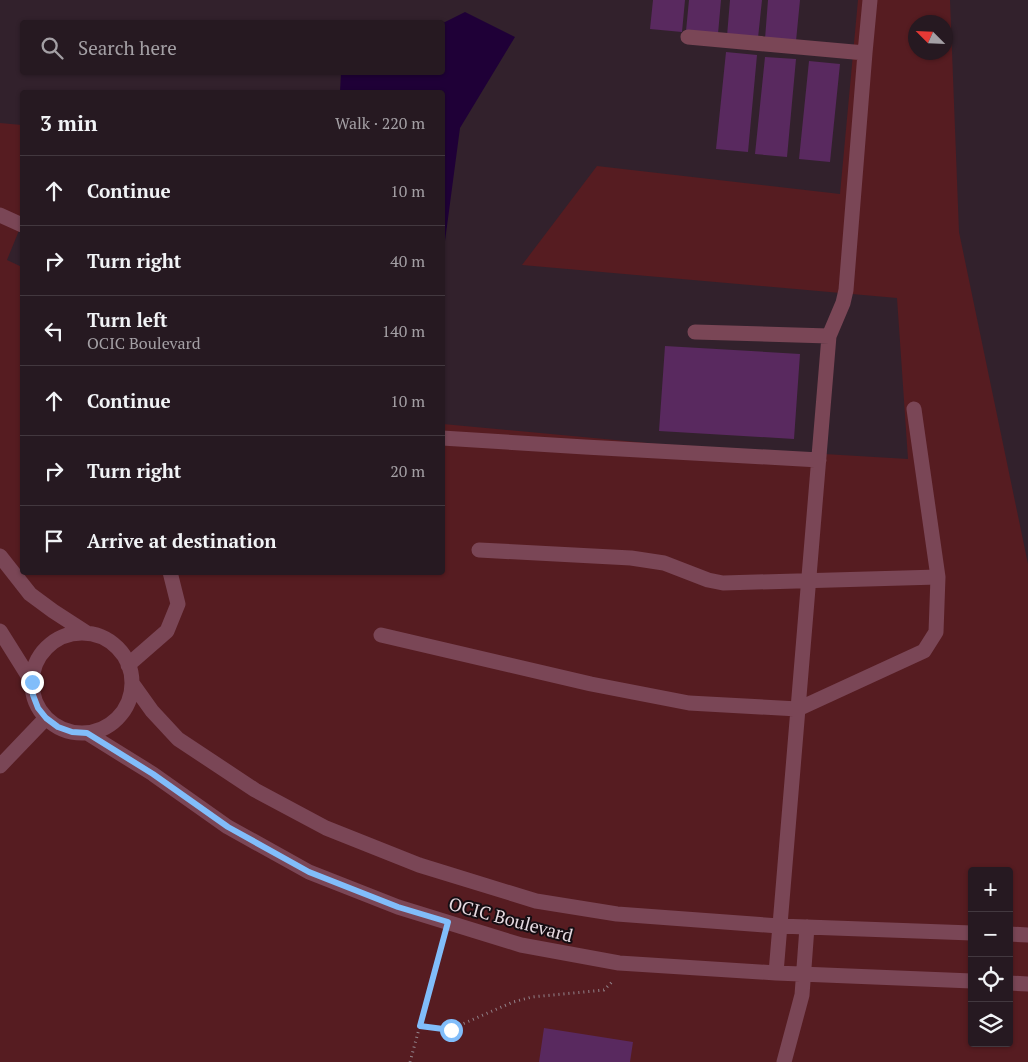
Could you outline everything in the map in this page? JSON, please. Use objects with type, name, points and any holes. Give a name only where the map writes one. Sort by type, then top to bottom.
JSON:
[{"type":"street","points":[[776,973],[829,336],[843,303],[846,290],[870,0]]},
{"type":"street","points":[[688,37],[865,53]]},
{"type":"street","points":[[0,215],[20,224]]},
{"type":"street","points":[[695,332],[829,336]]},
{"type":"street","points":[[381,635],[591,684],[690,703],[798,709],[924,651],[936,632],[938,577],[914,409]]},
{"type":"street","points":[[445,438],[819,460]]},
{"type":"street","points":[[479,550],[632,558],[664,563],[708,580],[723,583],[938,577]]},
{"type":"street","points":[[0,556],[30,594],[88,633],[100,636],[112,643],[122,653],[128,665],[132,683],[128,701],[119,716],[105,728],[87,733],[72,732],[58,727],[46,718],[38,708],[33,695],[32,682],[36,662],[49,645],[67,635],[88,633]]},
{"type":"street","points":[[128,665],[167,631],[178,604],[171,575]]},
{"type":"street","points":[[0,631],[32,682]]},
{"type":"street","name":"OCIC Boulevard","points":[[132,683],[152,711],[178,739],[254,790],[326,828],[419,865],[536,900],[617,914],[779,926],[968,933]]},
{"type":"street","points":[[0,766],[46,718]]},
{"type":"street","name":"OCIC Boulevard","points":[[87,733],[153,774],[228,827],[309,872],[398,907],[522,945],[619,963],[776,973],[968,981]]},
{"type":"street","points":[[784,1062],[802,995],[807,927]]},
{"type":"street","points":[[1013,934],[1028,935]]},
{"type":"street","points":[[1013,983],[1028,984]]},
{"type":"path","points":[[410,1062],[448,922]]},
{"type":"path","points":[[420,1026],[451,1030],[514,1002],[532,997],[604,990],[616,978],[619,963]]},
{"type":"shaded area","points":[[858,0],[950,0],[951,15],[908,15],[908,60],[952,60],[959,232],[1028,564],[1028,1062],[0,1062],[0,123],[20,125],[20,228],[7,260],[20,266],[20,575],[445,575],[445,424],[658,444],[908,459],[897,298],[522,265],[597,166],[840,194]]},
{"type":"shaded area","points":[[465,12],[515,37],[460,128],[445,241],[445,90],[340,90],[341,75],[445,75],[445,22]]},
{"type":"building","points":[[653,0],[685,0],[682,32],[650,29]]},
{"type":"building","points":[[689,0],[721,0],[718,34],[686,31]]},
{"type":"building","points":[[730,0],[762,0],[758,38],[727,36]]},
{"type":"building","points":[[768,0],[800,0],[796,41],[765,39]]},
{"type":"building","points":[[726,52],[757,55],[748,152],[716,149]]},
{"type":"building","points":[[765,57],[796,59],[787,157],[755,154]]},
{"type":"building","points":[[809,61],[840,64],[830,162],[799,159]]},
{"type":"building","points":[[665,346],[800,354],[794,439],[659,431]]},
{"type":"building","points":[[544,1028],[633,1042],[630,1062],[539,1062]]},
{"type":"route","points":[[32,682],[33,695],[38,708],[46,718],[58,727],[72,732],[87,733],[153,774],[228,827],[309,872],[398,907],[448,922],[420,1026],[451,1030]]}]
